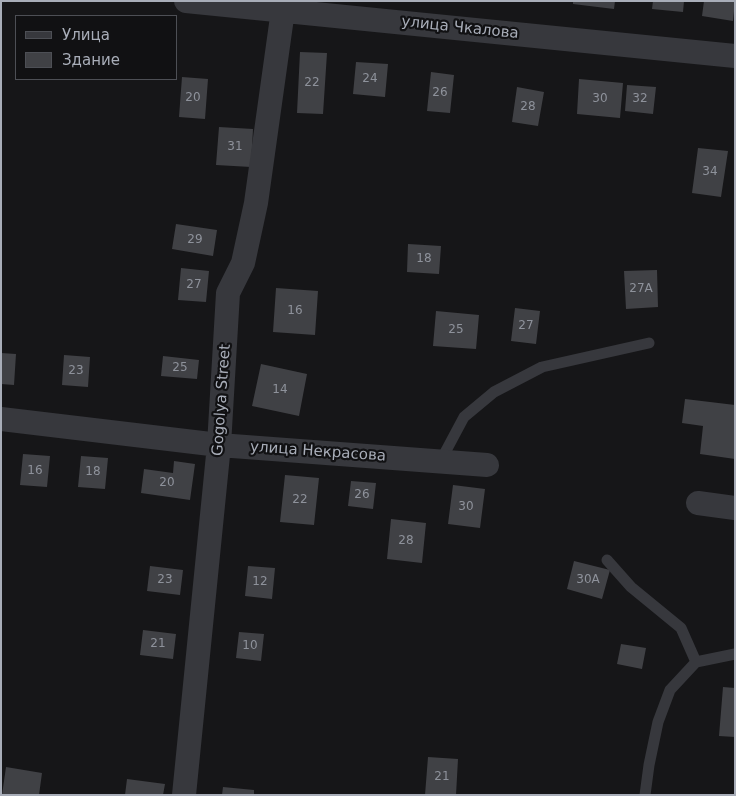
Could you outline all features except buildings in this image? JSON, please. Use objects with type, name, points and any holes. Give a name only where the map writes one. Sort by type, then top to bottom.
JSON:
[{"type":"street","name":"улица Чкалова","points":[[186,1],[735,56]]},
{"type":"street","name":"Gogolya Street","points":[[184,795],[219,445],[228,294],[243,263],[256,203],[283,10]]},
{"type":"street","name":"улица Некрасова","points":[[1,419],[219,445],[487,465]]},
{"type":"street","points":[[698,503],[735,508]]},
{"type":"lane","points":[[440,462],[464,416],[494,392],[542,367],[649,343]]},
{"type":"lane","points":[[607,560],[631,587],[681,628],[696,662]]},
{"type":"lane","points":[[645,795],[658,722],[670,690],[696,662],[735,654]]}]
